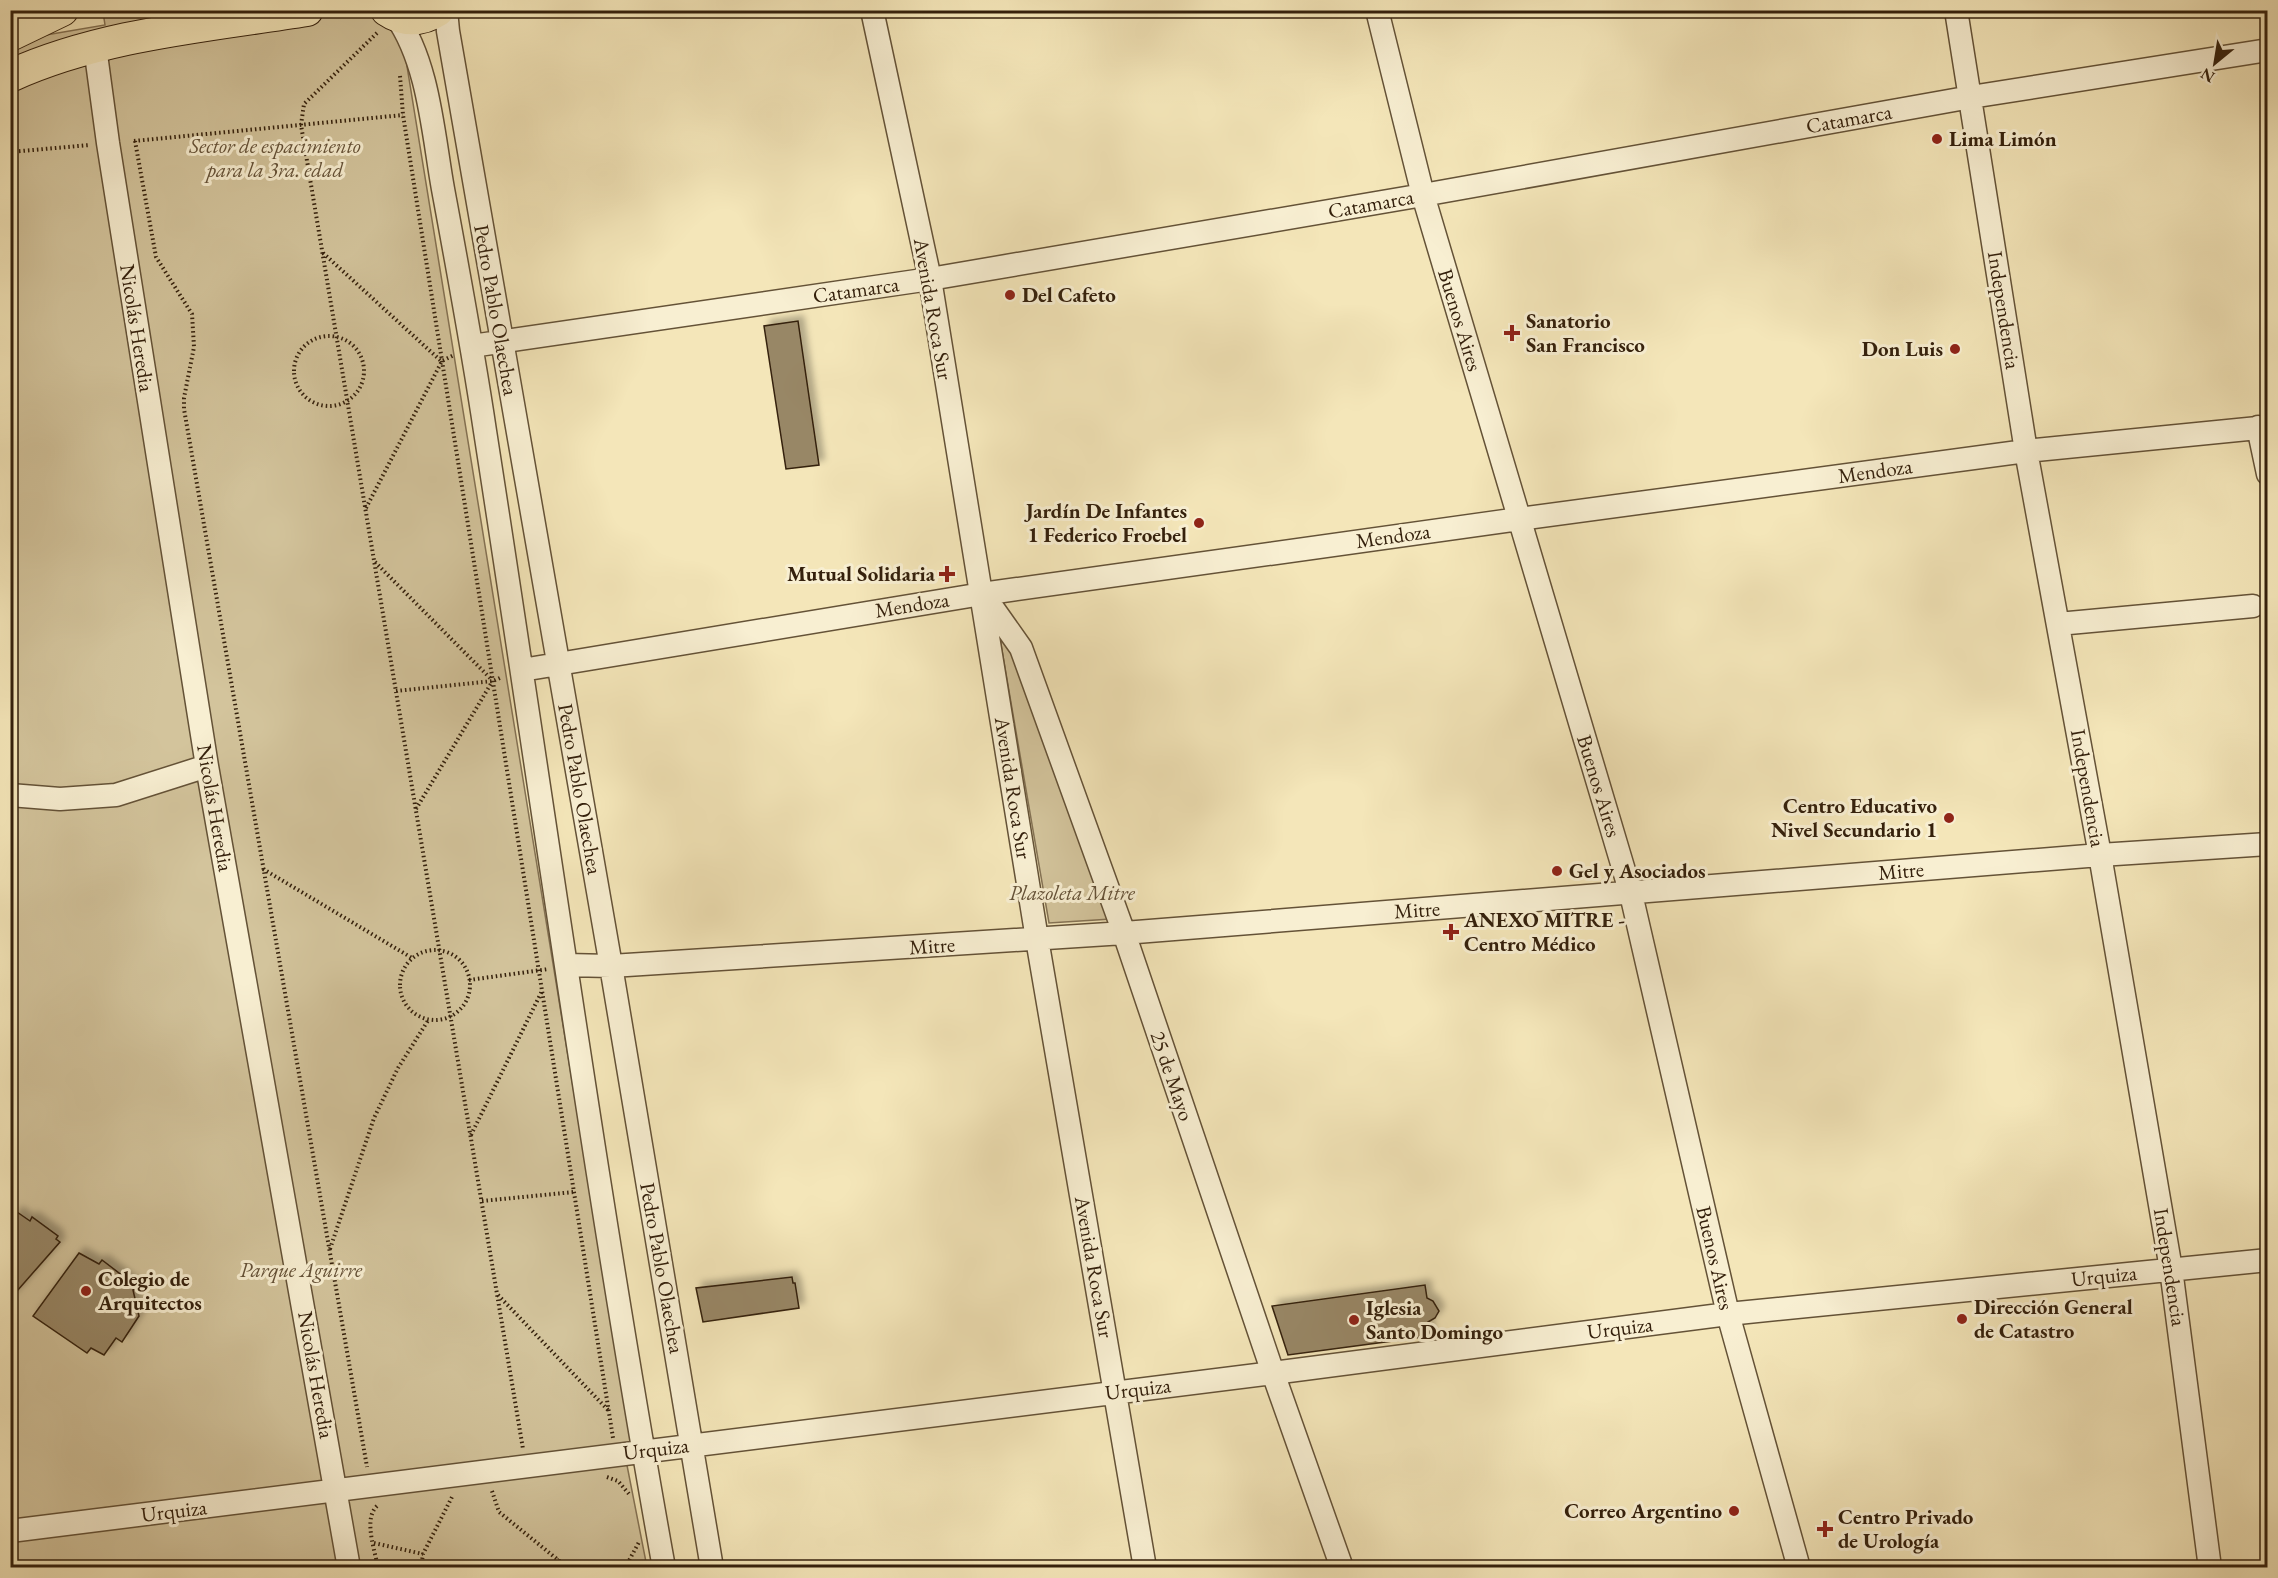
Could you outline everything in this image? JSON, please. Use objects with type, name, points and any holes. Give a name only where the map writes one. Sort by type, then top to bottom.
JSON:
[{"type":"highway","points":[[10,35],[62,10]]},
{"type":"highway","points":[[10,76],[42,62],[95,46],[307,10]]},
{"type":"highway","points":[[391,13],[408,19],[423,18],[438,10]]},
{"type":"street","name":"Pedro Pablo Olaechea","points":[[446,10],[712,1568]]},
{"type":"street","name":"Avenida Roca Sur","points":[[873,10],[930,279],[1037,939],[1145,1568]]},
{"type":"street","name":"Buenos Aires","points":[[1377,10],[1423,195],[1631,894],[1728,1314],[1799,1568]]},
{"type":"street","name":"Independencia","points":[[1956,10],[2026,451],[2100,855],[2171,1269],[2210,1568]]},
{"type":"street","name":"Pedro Pablo Olaechea","points":[[391,13],[406,30],[426,94],[472,346],[566,965],[643,1451],[664,1568]]},
{"type":"street","name":"Nicolás Heredia","points":[[95,46],[108,143],[207,766],[350,1568]]},
{"type":"street","name":"Catamarca","points":[[472,346],[930,279],[1423,195],[1971,97],[2268,50]]},
{"type":"street","name":"Mendoza","points":[[522,670],[982,594],[1519,519],[2026,451],[2263,427]]},
{"type":"street","points":[[2263,427],[2268,474]]},
{"type":"street","name":"25 de Mayo","points":[[982,594],[1021,648],[1124,933],[1273,1373],[1342,1568]]},
{"type":"street","points":[[2058,624],[2253,606]]},
{"type":"street","points":[[10,795],[60,799],[116,795],[207,766]]},
{"type":"street","name":"Mitre","points":[[566,965],[611,966],[1124,933],[2100,855],[2268,844]]},
{"type":"street","name":"Urquiza","points":[[10,1531],[337,1490],[375,1499],[616,1454],[1728,1314],[2268,1260]]},
{"type":"path","points":[[391,13],[304,104],[302,125],[523,1449]]},
{"type":"path","points":[[399,70],[403,115],[616,1454],[618,1481]]},
{"type":"path","points":[[10,152],[403,115]]},
{"type":"path","points":[[135,141],[156,257],[192,314],[195,346],[184,398],[184,409],[329,1250],[375,1499],[370,1520],[378,1568]]},
{"type":"path","points":[[323,253],[442,361]]},
{"type":"path","points":[[325,336],[337,337],[354,347],[363,365],[361,385],[347,400],[337,405],[325,406],[314,403],[305,396],[294,376],[297,354],[304,345],[325,336]]},
{"type":"path","points":[[366,508],[442,361]]},
{"type":"path","points":[[374,561],[493,681]]},
{"type":"path","points":[[396,691],[493,681]]},
{"type":"path","points":[[416,809],[493,681]]},
{"type":"path","points":[[263,869],[412,958]]},
{"type":"path","points":[[430,950],[440,950],[450,953],[466,969],[469,980],[466,1001],[451,1016],[429,1019],[418,1016],[409,1008],[403,999],[400,977],[404,967],[412,958],[430,950]]},
{"type":"path","points":[[469,980],[539,971],[566,965]]},
{"type":"path","points":[[471,1136],[542,991]]},
{"type":"path","points":[[329,1250],[374,1119],[398,1068],[429,1019]]},
{"type":"path","points":[[482,1201],[574,1192]]},
{"type":"path","points":[[497,1294],[609,1412]]},
{"type":"path","points":[[597,1478],[608,1477],[618,1481],[627,1489],[633,1501]]},
{"type":"path","points":[[482,1492],[504,1489]]},
{"type":"path","points":[[492,1491],[499,1512],[568,1568]]},
{"type":"path","points":[[442,1496],[463,1494]]},
{"type":"path","points":[[421,1568],[423,1554],[453,1495]]},
{"type":"path","points":[[625,1568],[640,1541],[641,1550]]},
{"type":"path","points":[[374,1543],[423,1554]]},
{"type":"path","points":[[548,1568],[559,1559]]},
{"type":"green space","name":"Parque Aguirre","points":[[398,11],[631,1443],[623,1445],[647,1567],[11,1567],[11,41],[105,25],[103,12]]},
{"type":"green space","name":"Plazoleta Mitre","points":[[999,633],[1021,670],[1111,919],[1049,923]]},
{"type":"building","points":[[798,321],[819,465],[786,469],[764,326]]},
{"type":"building","points":[[17,1212],[30,1221],[32,1217],[58,1236],[56,1239],[60,1242],[10,1299],[10,1222]]},
{"type":"building","name":"Colegio de Arquitectos","points":[[79,1253],[99,1264],[102,1260],[136,1286],[133,1290],[139,1316],[122,1342],[116,1338],[104,1355],[91,1348],[87,1353],[33,1316]]},
{"type":"building","points":[[792,1277],[799,1308],[703,1322],[696,1288]]},
{"type":"building","name":"Iglesia Santo Domingo","points":[[1425,1285],[1427,1298],[1433,1301],[1439,1311],[1435,1318],[1428,1322],[1430,1336],[1288,1355],[1272,1306]]},
{"type":"place","name":"Lima Limón","points":[[1937,139]]},
{"type":"place","name":"Del Cafeto","points":[[1010,295]]},
{"type":"place","name":"Sanatorio San Francisco","points":[[1512,333]]},
{"type":"place","name":"Don Luis","points":[[1955,349]]},
{"type":"place","name":"Jardín De Infantes 1 Federico Froebel","points":[[1199,523]]},
{"type":"place","name":"Mutual Solidaria","points":[[947,574]]},
{"type":"place","name":"Centro Educativo Nivel Secundario 1","points":[[1949,818]]},
{"type":"place","name":"Gel y Asociados","points":[[1557,871]]},
{"type":"place","name":"ANEXO MITRE - Centro Médico","points":[[1451,932]]},
{"type":"place","name":"Colegio de Arquitectos","points":[[86,1291]]},
{"type":"place","name":"Dirección General de Catastro","points":[[1962,1319]]},
{"type":"place","name":"Iglesia Santo Domingo","points":[[1354,1320]]},
{"type":"place","name":"Correo Argentino","points":[[1734,1511]]},
{"type":"place","name":"Centro Privado de Urología","points":[[1825,1529]]},
{"type":"park label","name":"Sector de espacimiento para la 3ra. edad","points":[[275,158]]}]
